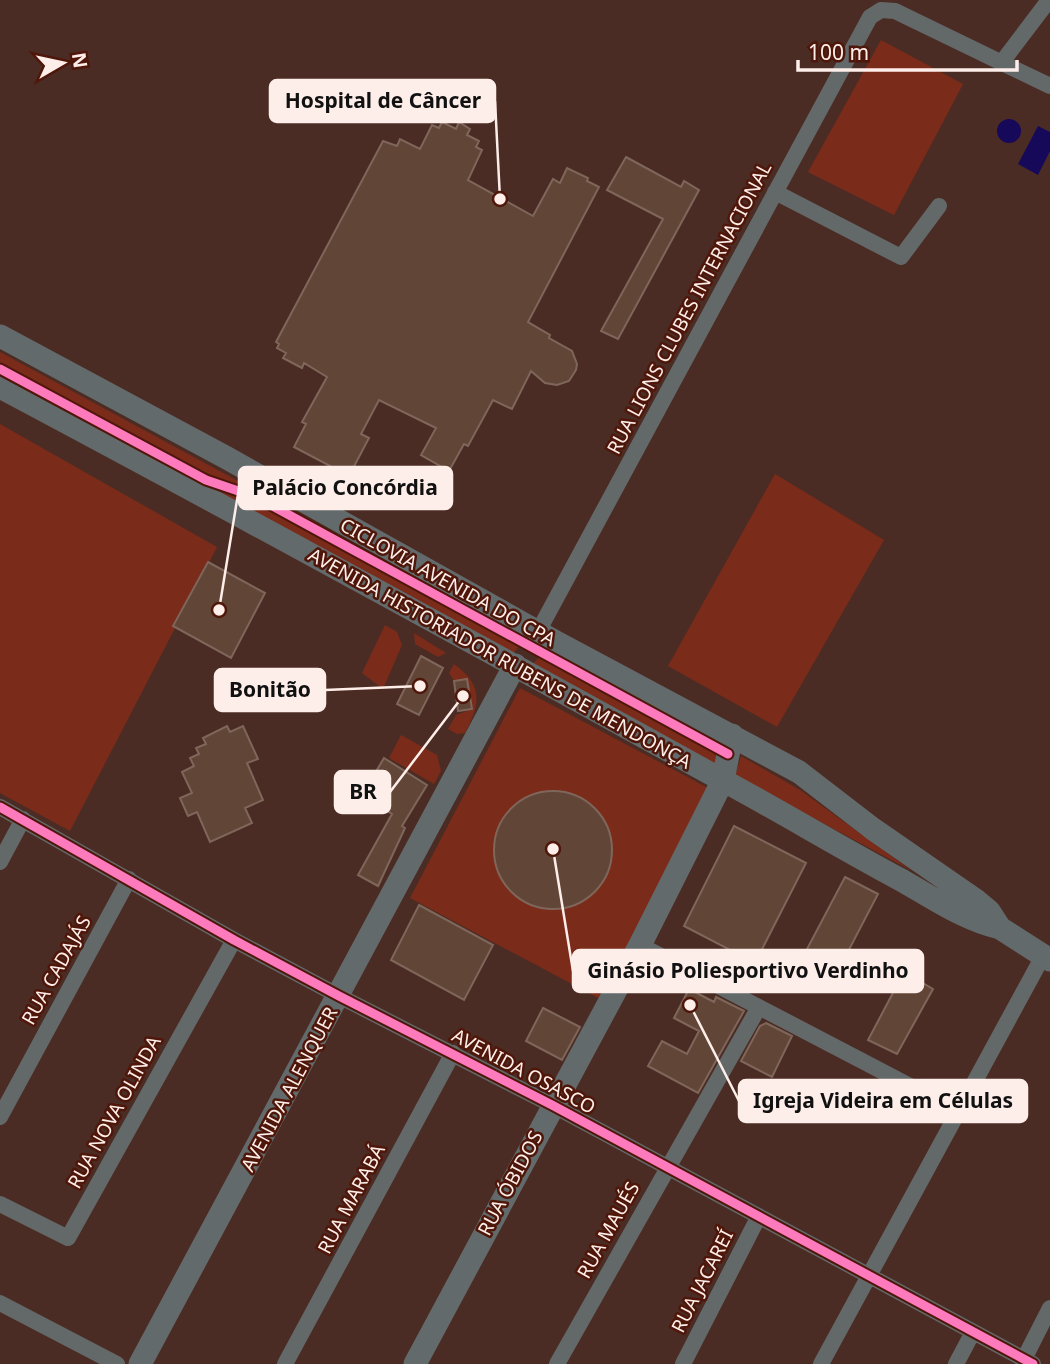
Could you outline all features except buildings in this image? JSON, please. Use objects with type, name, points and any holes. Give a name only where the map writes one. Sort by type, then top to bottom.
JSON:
[{"type":"main road","name":"AVENIDA HISTORIADOR RUBENS DE MENDONÇA","points":[[0,336],[228,457],[539,630],[556,642],[799,772],[873,829],[977,901],[989,911],[1000,928]]},
{"type":"main road","name":"AVENIDA HISTORIADOR RUBENS DE MENDONÇA","points":[[0,387],[515,665],[969,918],[1000,928],[1046,958]]},
{"type":"main road","name":"AVENIDA ALENQUER","points":[[140,1364],[515,665]]},
{"type":"main road","name":"RUA ÓBIDOS","points":[[415,1364],[640,944],[723,780],[732,735]]},
{"type":"main road","points":[[844,849],[865,838],[873,829]]},
{"type":"street","points":[[1049,0],[1002,62],[1050,86]]},
{"type":"street","name":"RUA LIONS CLUBES INTERNACIONAL","points":[[539,630],[870,17],[881,10],[895,11],[1002,62]]},
{"type":"street","points":[[775,192],[901,257],[939,206]]},
{"type":"street","name":"AVENIDA OSASCO","points":[[0,807],[234,940],[552,1105],[1029,1362]]},
{"type":"street","points":[[0,862],[23,819]]},
{"type":"street","name":"RUA CADAJÁS","points":[[0,1117],[129,879]]},
{"type":"street","name":"RUA NOVA OLINDA","points":[[0,1204],[68,1238],[234,940]]},
{"type":"street","points":[[640,944],[958,1111]]},
{"type":"street","points":[[821,1364],[958,1111],[1046,958]]},
{"type":"street","name":"RUA MAUÉS","points":[[556,1364],[758,1007]]},
{"type":"street","name":"RUA MARABÁ","points":[[285,1364],[453,1053]]},
{"type":"street","name":"RUA JACAREÍ","points":[[683,1364],[758,1216]]},
{"type":"street","points":[[0,1303],[117,1364]]},
{"type":"street","points":[[1029,1362],[1050,1308]]},
{"type":"street","points":[[956,1364],[973,1332]]},
{"type":"shaded area","points":[[881,40],[963,84],[894,215],[808,172]]},
{"type":"shaded area","points":[[1009,119],[1018,122],[1021,131],[1018,140],[1009,143],[1000,140],[997,131],[1000,122]]},
{"type":"shaded area","points":[[1038,126],[1050,132],[1050,151],[1038,175],[1018,164]]},
{"type":"shaded area","points":[[0,352],[526,637],[513,654],[0,376]]},
{"type":"shaded area","points":[[0,424],[217,547],[70,831],[0,793]]},
{"type":"shaded area","points":[[775,474],[884,540],[777,727],[668,666]]},
{"type":"shaded area","points":[[385,625],[397,632],[402,645],[383,689],[362,673]]},
{"type":"shaded area","points":[[414,633],[446,653],[438,657],[415,644]]},
{"type":"shaded area","points":[[545,650],[716,741],[720,747],[715,764],[532,665]]},
{"type":"shaded area","points":[[454,664],[470,679],[476,695],[474,713],[465,733],[457,734],[448,729],[456,715],[472,709],[467,679],[454,681],[449,673]]},
{"type":"shaded area","points":[[520,688],[710,789],[600,999],[410,898]]},
{"type":"shaded area","points":[[401,735],[437,755],[441,771],[434,784],[389,758]]},
{"type":"shaded area","points":[[741,756],[800,790],[912,871],[735,776]]},
{"type":"cycle path","name":"CICLOVIA AVENIDA DO CPA","points":[[0,369],[206,480],[256,497],[728,754]]},
{"type":"cycle path","points":[[0,807],[234,940],[552,1105],[1033,1364]]},
{"type":"place","name":"Hospital de Câncer","points":[[500,199]]},
{"type":"place","name":"Palácio Concórdia","points":[[219,610]]},
{"type":"place","name":"Bonitão","points":[[420,686]]},
{"type":"place","name":"BR","points":[[463,696]]},
{"type":"place","name":"Ginásio Poliesportivo Verdinho","points":[[553,849]]},
{"type":"place","name":"Igreja Videira em Células","points":[[690,1005]]}]
